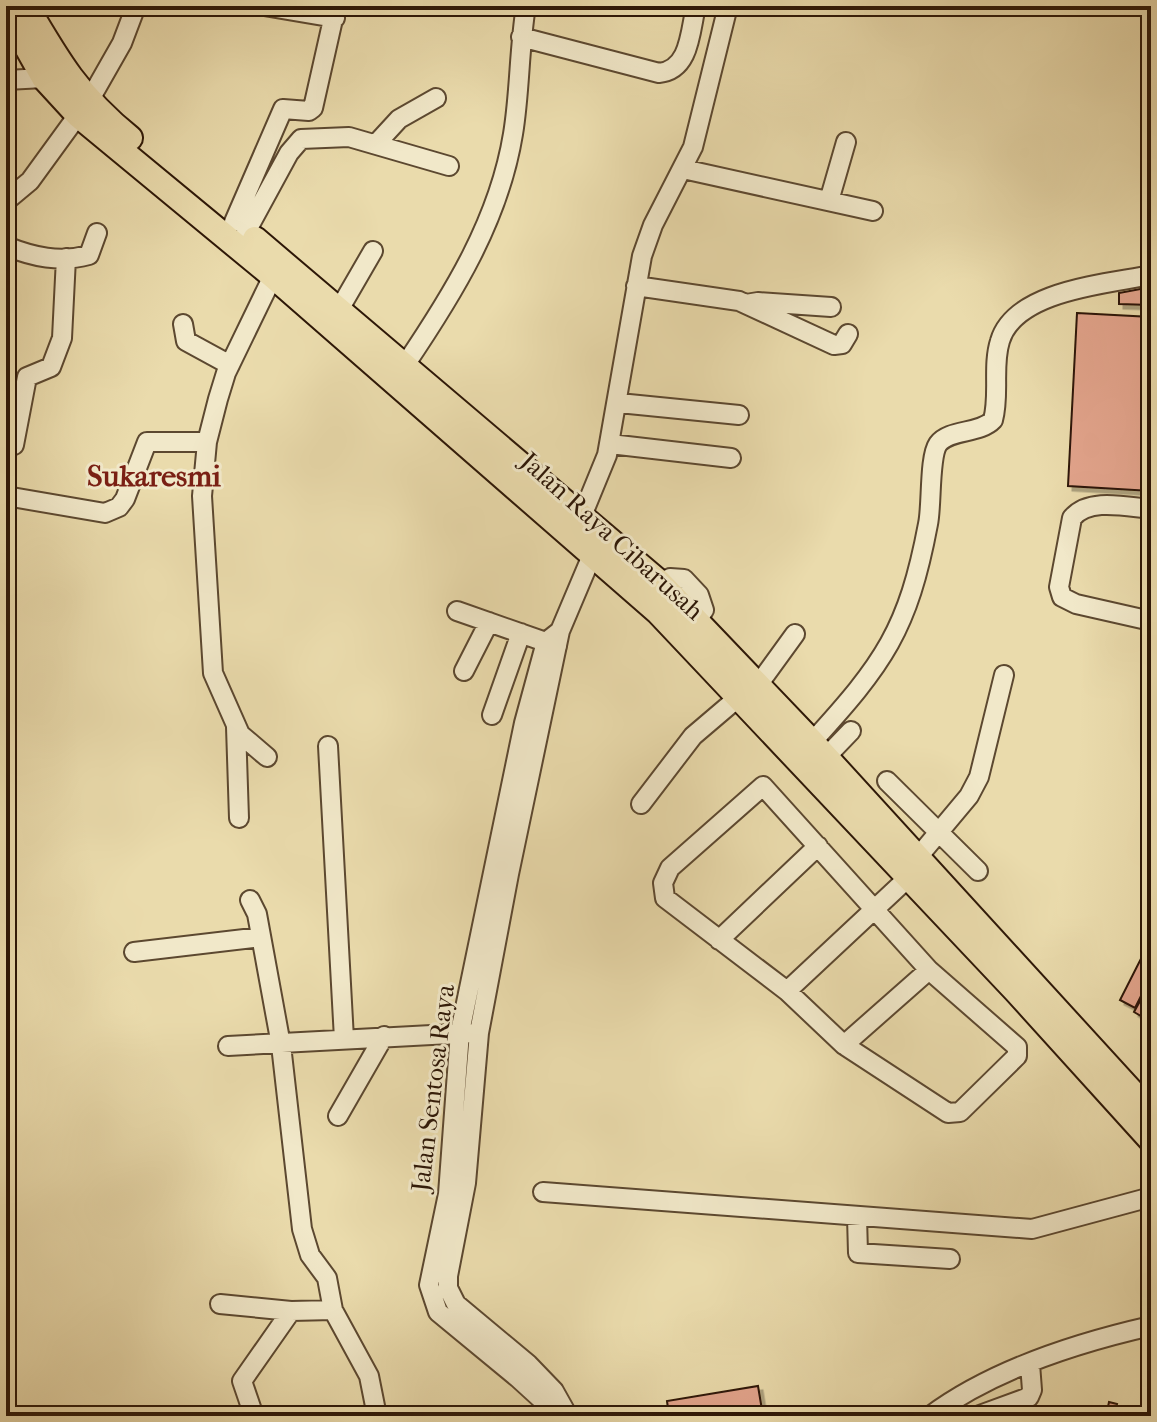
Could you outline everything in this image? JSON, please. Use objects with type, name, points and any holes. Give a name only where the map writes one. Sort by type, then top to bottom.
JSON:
[{"type":"main road","name":"Jalan Raya Cibarusah","points":[[26,6],[84,108],[658,612],[819,749],[913,867],[1151,1140]]},
{"type":"main road","name":"Jalan Raya Cibarusah","points":[[6,10],[44,78],[240,227],[340,308],[660,583],[696,621],[749,691],[913,867],[1151,1113]]},
{"type":"street","points":[[6,201],[30,181],[84,108],[122,43],[136,6]]},
{"type":"street","points":[[240,227],[283,109],[309,111],[313,108],[335,12],[264,6]]},
{"type":"street","points":[[405,365],[447,303],[484,230],[512,138],[526,6]]},
{"type":"street","points":[[521,37],[659,73],[671,72],[682,61],[696,6]]},
{"type":"street","points":[[582,516],[610,444],[636,286],[653,225],[693,147],[728,6]]},
{"type":"street","points":[[6,80],[44,78]]},
{"type":"street","points":[[376,144],[399,119],[436,98]]},
{"type":"street","points":[[240,227],[301,139],[349,137],[449,166]]},
{"type":"street","points":[[829,201],[846,142]]},
{"type":"street","points":[[683,169],[873,211]]},
{"type":"street","points":[[6,246],[34,257],[89,255],[97,233]]},
{"type":"street","points":[[340,308],[373,251]]},
{"type":"street","points":[[14,445],[27,377],[51,367],[62,338],[66,258]]},
{"type":"street","points":[[819,749],[892,643],[917,577],[929,518],[936,450],[945,439],[988,426],[993,420],[999,342],[1006,327],[1033,304],[1054,294],[1151,275]]},
{"type":"street","points":[[267,757],[250,746],[236,727],[213,673],[202,496],[207,442],[230,365],[273,276]]},
{"type":"street","points":[[636,286],[746,304],[831,307]]},
{"type":"street","points":[[746,304],[815,339],[834,345],[842,344],[848,334]]},
{"type":"street","points":[[183,324],[186,341],[230,365]]},
{"type":"street","points":[[619,403],[739,415]]},
{"type":"street","points":[[6,496],[105,513],[119,507],[125,499],[147,442],[207,442]]},
{"type":"street","points":[[610,444],[731,458]]},
{"type":"street","points":[[1151,509],[1098,506],[1077,512],[1072,518],[1059,587],[1062,597],[1076,604],[1151,621]]},
{"type":"street","name":"Jalan Sentosa Raya","points":[[551,1416],[541,1399],[446,1320],[431,1298],[430,1276],[448,1194],[469,1033],[512,858],[555,640],[593,553]]},
{"type":"street","points":[[457,611],[521,633],[555,640]]},
{"type":"street","points":[[464,671],[489,622]]},
{"type":"street","points":[[492,715],[521,633]]},
{"type":"street","points":[[641,804],[693,736],[749,691],[795,634]]},
{"type":"street","points":[[787,991],[876,911],[969,796],[979,777],[1004,675]]},
{"type":"street","points":[[236,727],[239,818]]},
{"type":"street","points":[[819,749],[851,731]]},
{"type":"street","points":[[328,746],[344,1039]]},
{"type":"street","points":[[887,781],[978,871]]},
{"type":"street","points":[[763,786],[818,846],[929,970],[1017,1047],[1017,1056],[962,1111],[948,1113],[844,1045],[787,991],[665,898],[663,883],[670,868],[763,786]]},
{"type":"street","points":[[719,940],[818,846]]},
{"type":"street","points":[[250,900],[261,937],[281,1045],[302,1229],[310,1255],[327,1278],[333,1310],[369,1376],[377,1416]]},
{"type":"street","points":[[134,952],[261,937]]},
{"type":"street","points":[[844,1045],[929,970]]},
{"type":"street","points":[[228,1046],[469,1033]]},
{"type":"street","name":"Jalan Sentosa Raya","points":[[469,1033],[466,1183],[448,1288],[456,1304],[554,1391],[568,1416]]},
{"type":"street","points":[[338,1116],[384,1036]]},
{"type":"street","points":[[543,1192],[1032,1229],[1151,1197]]},
{"type":"street","points":[[857,1217],[858,1253],[950,1259]]},
{"type":"street","points":[[220,1304],[291,1311],[333,1310]]},
{"type":"street","points":[[254,1416],[242,1381],[291,1311]]},
{"type":"street","points":[[930,1416],[971,1390],[1030,1364],[1119,1333],[1151,1326]]},
{"type":"street","points":[[977,1416],[1029,1397],[1032,1390],[1030,1364]]},
{"type":"building","points":[[1151,287],[1151,305],[1119,304],[1119,293]]},
{"type":"building","points":[[1077,313],[1151,317],[1151,491],[1068,486]]},
{"type":"building","points":[[1151,939],[1151,976],[1135,1008],[1120,1000]]},
{"type":"building","points":[[1151,981],[1151,1009],[1146,1019],[1134,1012]]},
{"type":"building","points":[[758,1386],[763,1416],[669,1416],[667,1401]]},
{"type":"building","points":[[1109,1402],[1117,1404],[1114,1416],[1106,1416]]},
{"type":"building","points":[[1088,1410],[1104,1413],[1103,1416],[1087,1416]]},
{"type":"district","name":"Sukaresmi","points":[[154,476]]}]
